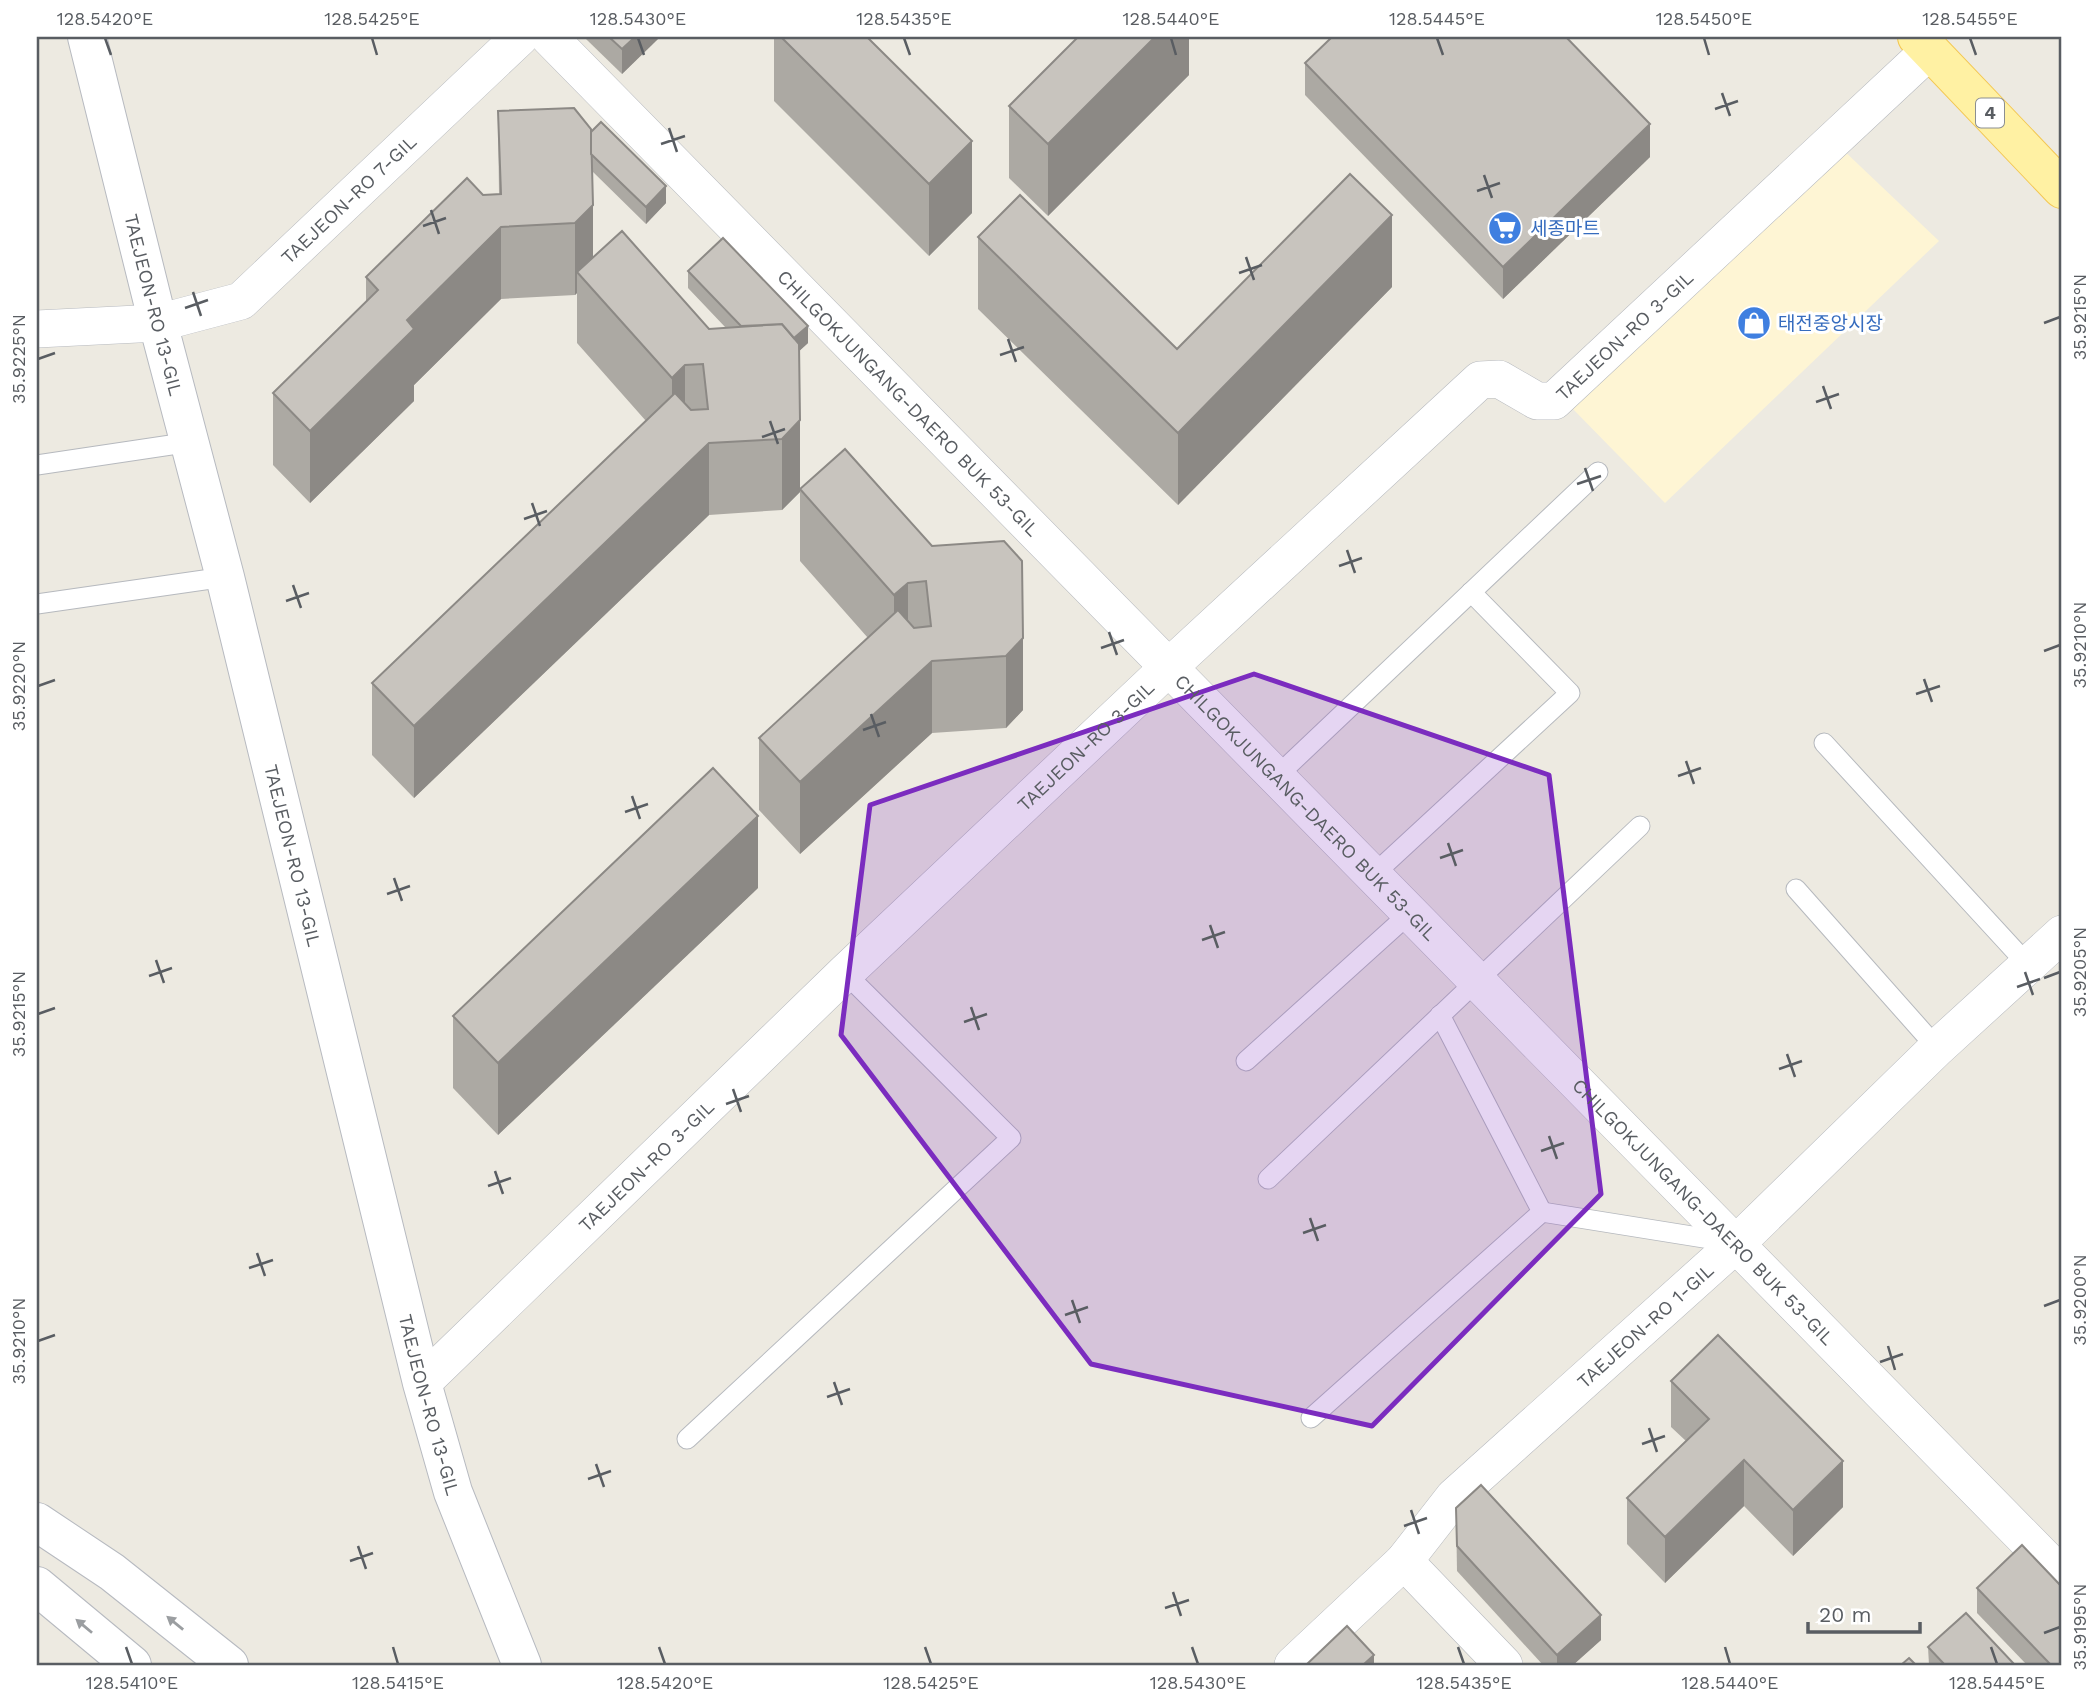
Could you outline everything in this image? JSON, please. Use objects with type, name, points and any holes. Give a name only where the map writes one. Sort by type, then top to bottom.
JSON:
[{"type":"main road","name":"TAEJEON-RO 13-GIL","points":[[87,37],[225,577],[422,1383],[453,1492],[522,1665]]},
{"type":"main road","name":"4","points":[[1924,44],[2062,189]]},
{"type":"main road","points":[[37,1522],[112,1572],[229,1665]]},
{"type":"main road","points":[[37,1586],[132,1665]]},
{"type":"street","name":"TAEJEON-RO 7-GIL","points":[[37,329],[158,323],[242,301],[520,37]]},
{"type":"street","name":"CHILGOKJUNGANG-DAERO BUK 53-GIL","points":[[549,37],[2062,1576]]},
{"type":"street","name":"TAEJEON-RO 3-GIL","points":[[422,1383],[845,973],[1169,667],[1480,380],[1499,379],[1537,401],[1554,401],[1924,44]]},
{"type":"street","name":"TAEJEON-RO 1-GIL","points":[[1293,1665],[1404,1561],[1454,1497],[1737,1243],[1937,1048],[2062,934]]},
{"type":"street","points":[[1404,1561],[1504,1665]]},
{"type":"lane","points":[[37,465],[191,442]]},
{"type":"lane","points":[[1276,777],[1598,472]]},
{"type":"lane","points":[[37,604],[225,577]]},
{"type":"lane","points":[[1373,875],[1570,693],[1471,592]]},
{"type":"lane","points":[[1824,743],[2028,965]]},
{"type":"lane","points":[[1268,1178],[1640,826]]},
{"type":"lane","points":[[1796,889],[1937,1048]]},
{"type":"lane","points":[[1246,1061],[1410,913]]},
{"type":"lane","points":[[687,1438],[1011,1138],[845,973]]},
{"type":"lane","points":[[1440,1015],[1542,1212]]},
{"type":"lane","points":[[1542,1212],[1737,1243]]},
{"type":"lane","points":[[1311,1418],[1542,1212]]},
{"type":"highlighted area","points":[[1254,674],[1549,775],[1601,1194],[1372,1426],[1091,1364],[841,1035],[870,805]]},
{"type":"shaded area","name":"태전중앙시장","points":[[1840,147],[1939,241],[1665,503],[1569,405]]},
{"type":"building","points":[[609,37],[635,37],[622,49]]},
{"type":"building","points":[[781,37],[867,37],[972,141],[929,184]]},
{"type":"building","points":[[1078,37],[1155,37],[1048,144],[1009,106]]},
{"type":"building","name":"세종마트","points":[[1332,37],[1566,37],[1650,124],[1503,267],[1305,63]]},
{"type":"building","points":[[574,108],[591,129],[593,205],[575,223],[501,227],[407,320],[414,329],[310,431],[273,393],[378,290],[366,277],[467,178],[483,195],[501,194],[498,111]]},
{"type":"building","points":[[601,122],[666,186],[646,207],[591,154],[591,132]]},
{"type":"building","points":[[1350,174],[1392,215],[1178,433],[978,237],[1020,195],[1177,349]]},
{"type":"building","points":[[622,231],[709,329],[782,324],[799,344],[800,420],[782,439],[709,443],[414,726],[372,683],[675,393],[691,410],[708,409],[703,364],[685,365],[672,378],[577,272]]},
{"type":"building","points":[[723,238],[808,326],[794,338],[782,324],[741,326],[688,271]]},
{"type":"building","points":[[845,449],[932,546],[1004,541],[1022,561],[1023,638],[1006,656],[932,661],[800,782],[759,738],[898,610],[914,628],[931,626],[926,581],[908,583],[894,595],[800,489]]},
{"type":"building","points":[[713,768],[758,816],[498,1063],[453,1016]]},
{"type":"building","points":[[1718,1335],[1843,1461],[1793,1510],[1744,1460],[1665,1537],[1627,1498],[1709,1419],[1671,1381]]},
{"type":"building","points":[[1481,1485],[1601,1615],[1557,1655],[1457,1546],[1456,1508]]},
{"type":"building","points":[[2022,1545],[2062,1587],[2061,1665],[2051,1665],[1977,1588]]},
{"type":"building","points":[[1966,1613],[2015,1665],[1945,1665],[1928,1647]]},
{"type":"building","points":[[1347,1626],[1374,1655],[1363,1665],[1306,1665]]},
{"type":"building","points":[[1909,1658],[1916,1665],[1901,1665]]},
{"type":"place","name":"세종마트","points":[[1505,228]]},
{"type":"place","name":"태전중앙시장","points":[[1754,323]]}]
